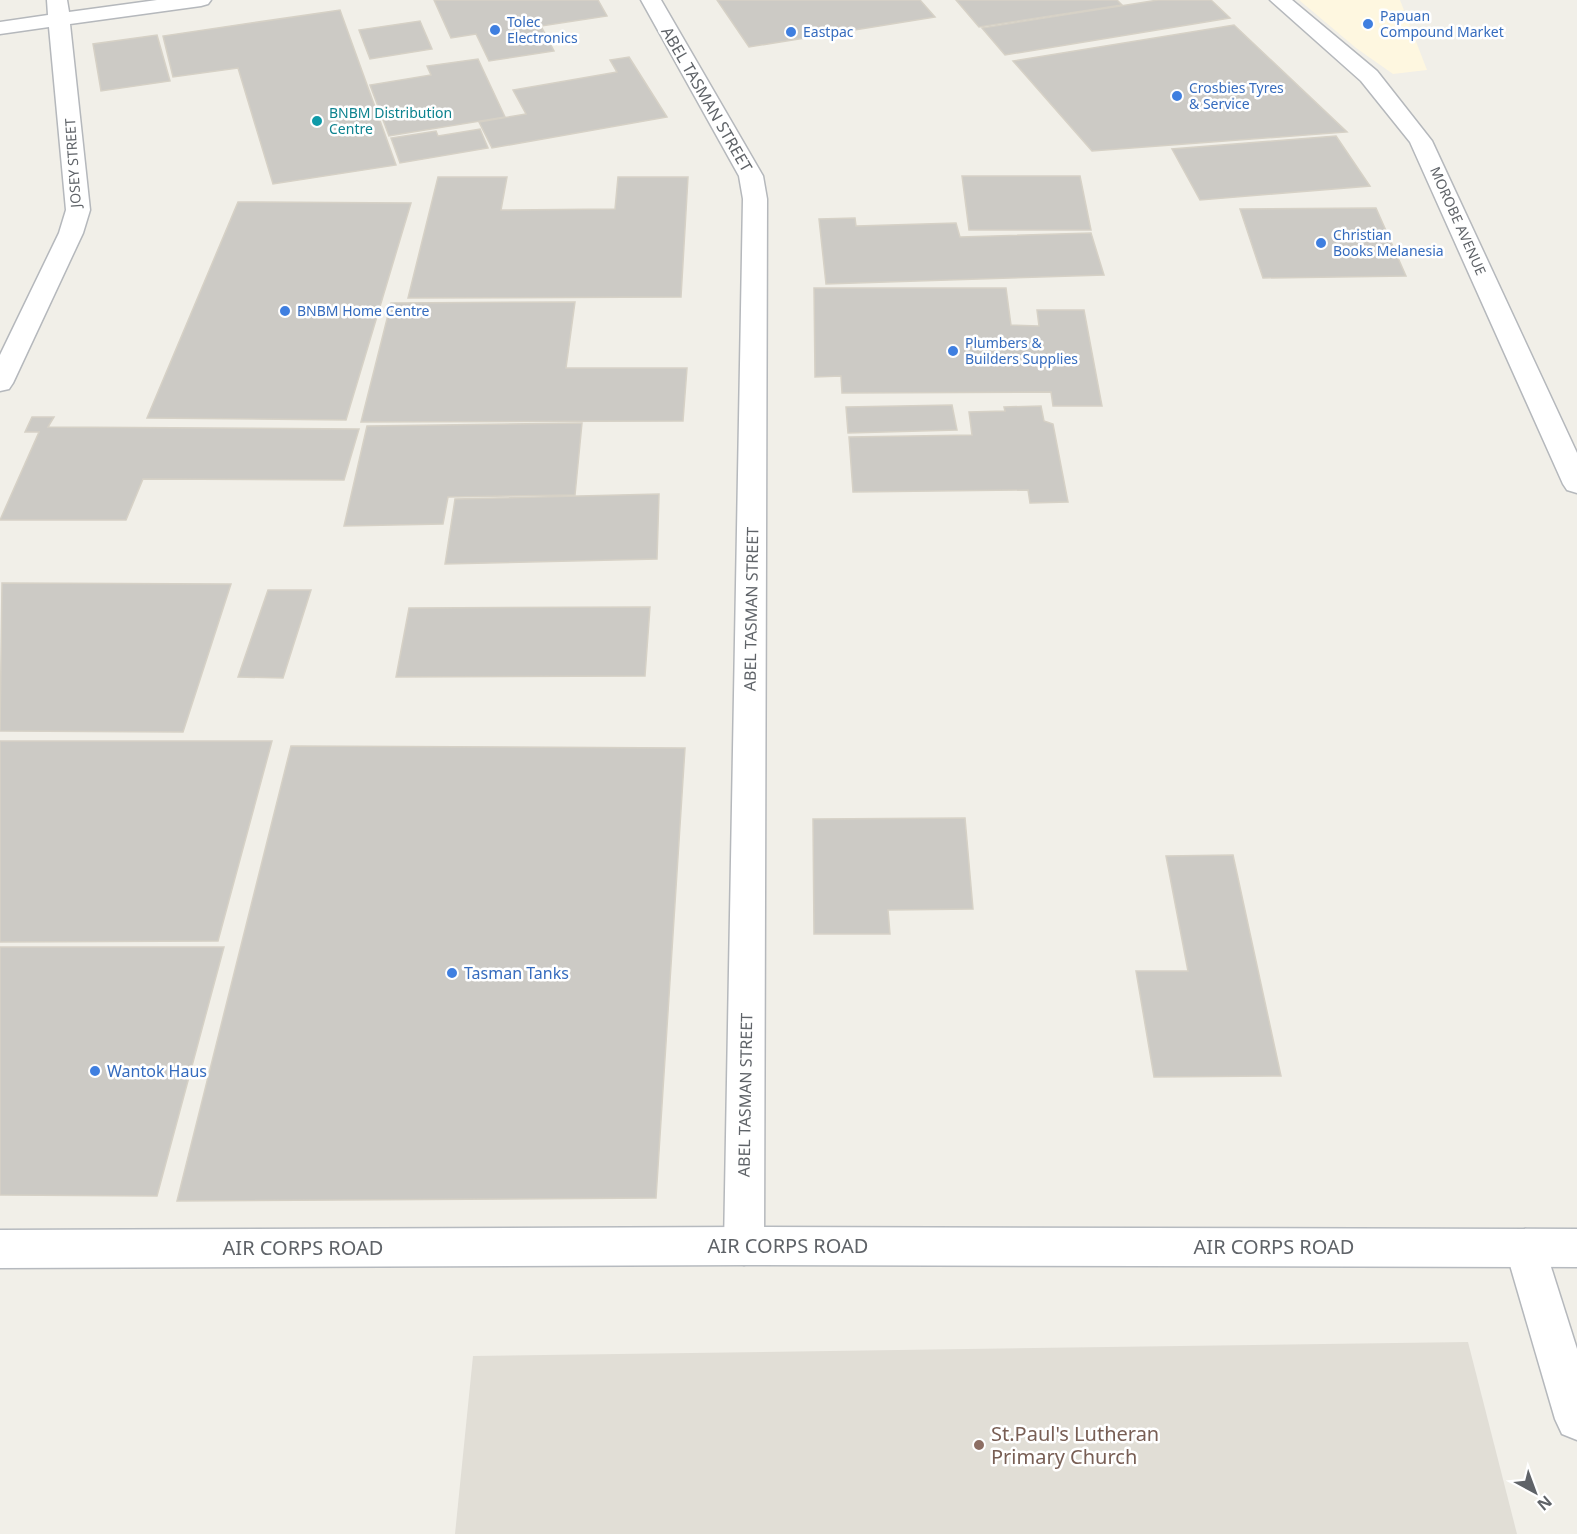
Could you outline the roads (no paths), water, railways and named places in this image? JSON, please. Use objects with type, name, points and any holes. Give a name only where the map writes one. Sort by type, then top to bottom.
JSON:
[{"type":"street","points":[[0,28],[59,10],[201,0]]},
{"type":"street","name":"ABEL TASMAN STREET","points":[[651,0],[751,176],[755,199],[744,1246]]},
{"type":"street","name":"MOROBE AVENUE","points":[[1280,0],[1369,76],[1421,141],[1577,484]]},
{"type":"street","name":"JOSEY STREET","points":[[0,383],[71,232],[78,210],[59,10]]},
{"type":"street","name":"AIR CORPS ROAD","points":[[0,1249],[744,1246],[1577,1248]]},
{"type":"street","points":[[1525,1248],[1577,1419]]},
{"type":"place","name":"Papuan Compound Market","points":[[1368,24]]},
{"type":"place","name":"Tolec Electronics","points":[[495,30]]},
{"type":"place","name":"Eastpac","points":[[791,32]]},
{"type":"place","name":"Crosbies Tyres & Service","points":[[1177,96]]},
{"type":"place","name":"BNBM Distribution Centre","points":[[317,121]]},
{"type":"place","name":"Christian Books Melanesia","points":[[1321,243]]},
{"type":"place","name":"BNBM Home Centre","points":[[285,311]]},
{"type":"place","name":"Plumbers & Builders Supplies","points":[[953,351]]},
{"type":"place","name":"Tasman Tanks","points":[[452,973]]},
{"type":"place","name":"Wantok Haus","points":[[95,1071]]},
{"type":"place","name":"St.Paul's Lutheran Primary Church","points":[[979,1445]]}]
